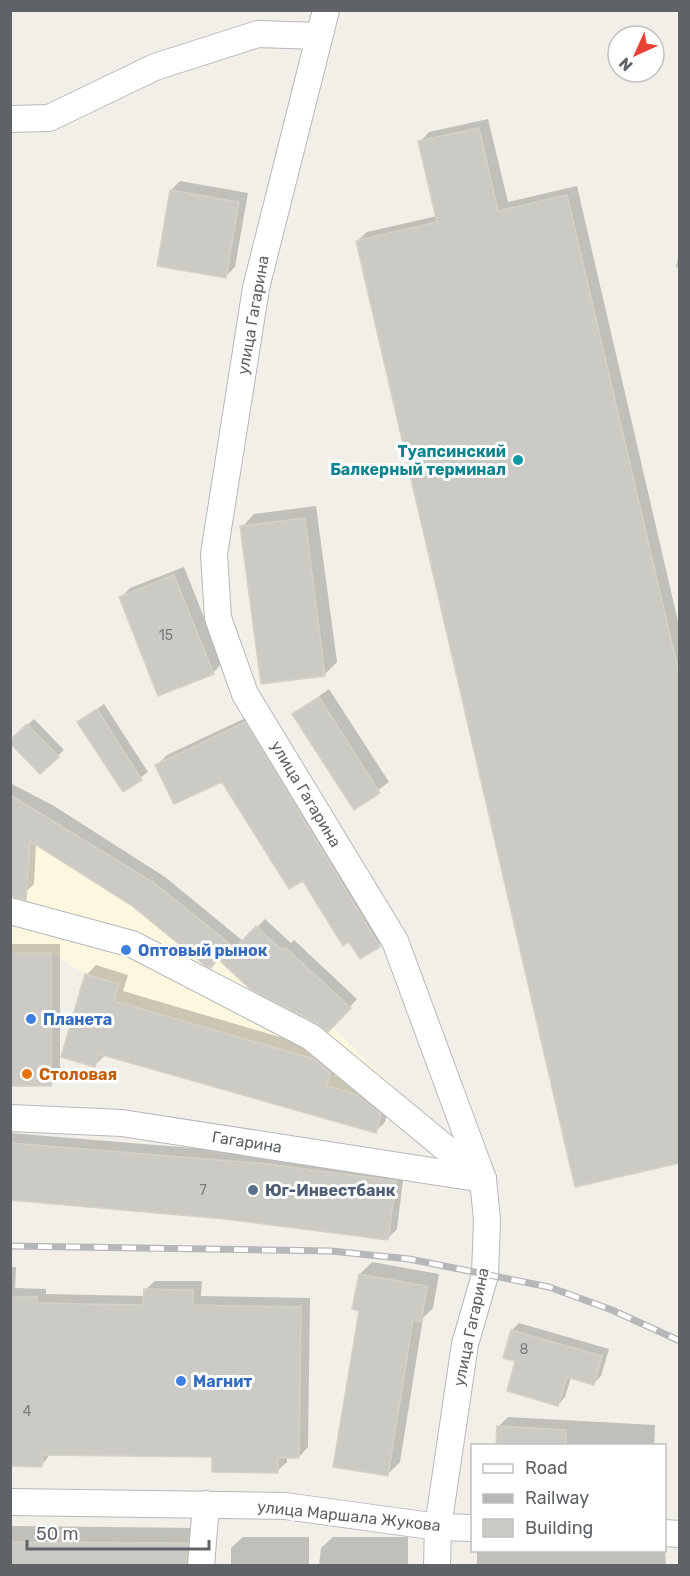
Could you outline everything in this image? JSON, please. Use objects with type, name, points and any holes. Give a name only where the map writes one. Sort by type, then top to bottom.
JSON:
[{"type":"street","name":"улица Гагарина","points":[[326,10],[255,288],[214,554],[218,618],[245,694],[395,941],[483,1179],[487,1220],[485,1275],[465,1344],[438,1527],[437,1566]]},
{"type":"street","points":[[10,119],[49,118],[155,67],[258,34],[319,36]]},
{"type":"street","points":[[10,911],[132,944],[311,1037],[483,1179]]},
{"type":"street","name":"Гагарина","points":[[10,1118],[122,1123],[483,1179]]},
{"type":"street","name":"улица Маршала Жукова","points":[[10,1502],[285,1506],[438,1527],[471,1528]]},
{"type":"street","points":[[201,1566],[206,1504]]},
{"type":"shaded area","name":"Оптовый рынок","points":[[10,795],[148,879],[230,944],[240,948],[323,1018],[395,1088],[385,1103],[327,1086],[332,1064],[114,1001],[119,984],[85,974],[51,953],[11,953]]},
{"type":"building","name":"Туапсинский Балкерный терминал","points":[[479,128],[498,211],[567,195],[680,678],[680,1163],[575,1187],[356,241],[437,222],[418,141]]},
{"type":"building","points":[[170,190],[239,202],[226,278],[157,266]]},
{"type":"building","points":[[305,518],[325,676],[261,684],[240,526]]},
{"type":"building","points":[[174,575],[214,674],[158,696],[119,597]]},
{"type":"building","points":[[319,697],[380,793],[354,810],[292,714]]},
{"type":"building","points":[[97,709],[142,780],[123,792],[77,722]]},
{"type":"building","points":[[245,722],[380,947],[360,959],[349,942],[343,946],[303,881],[289,889],[222,782],[174,804],[155,765]]},
{"type":"building","points":[[27,724],[59,757],[40,774],[10,743],[10,740]]},
{"type":"building","points":[[10,795],[153,882],[235,948],[256,926],[282,950],[285,947],[351,1008],[328,1032],[318,1024],[250,989],[218,959],[211,968],[206,966],[131,905],[30,841],[26,900],[10,896]]},
{"type":"building","name":"Планета","points":[[10,953],[51,953],[51,1086],[10,1086]]},
{"type":"building","points":[[85,974],[119,984],[114,1001],[314,1059],[330,1073],[327,1086],[357,1095],[381,1114],[376,1133],[99,1054],[95,1067],[61,1057]]},
{"type":"building","points":[[10,1143],[268,1164],[396,1181],[388,1240],[225,1219],[10,1200]]},
{"type":"building","points":[[359,1274],[427,1286],[421,1322],[413,1320],[388,1476],[333,1467],[359,1311],[352,1309]]},
{"type":"building","name":"Магнит","points":[[144,1289],[193,1290],[193,1305],[301,1307],[299,1458],[278,1458],[278,1473],[212,1472],[212,1457],[42,1455],[42,1467],[10,1466],[10,1297],[37,1297],[37,1303],[143,1305]]},
{"type":"building","points":[[511,1330],[602,1356],[594,1385],[567,1377],[558,1406],[507,1391],[515,1361],[503,1358]]},
{"type":"building","points":[[497,1426],[566,1430],[566,1444],[496,1444]]},
{"type":"building","points":[[10,1542],[188,1543],[186,1566],[10,1566]]},
{"type":"railway","points":[[10,1246],[331,1251],[409,1259],[549,1287],[612,1310],[680,1341]]},
{"type":"place","name":"Туапсинский Балкерный терминал","points":[[518,460]]},
{"type":"place","name":"Оптовый рынок","points":[[126,950]]},
{"type":"place","name":"Планета","points":[[31,1019]]},
{"type":"place","name":"Столовая","points":[[27,1074]]},
{"type":"place","name":"Юг-Инвестбанк","points":[[253,1190]]},
{"type":"place","name":"Магнит","points":[[181,1381]]}]
